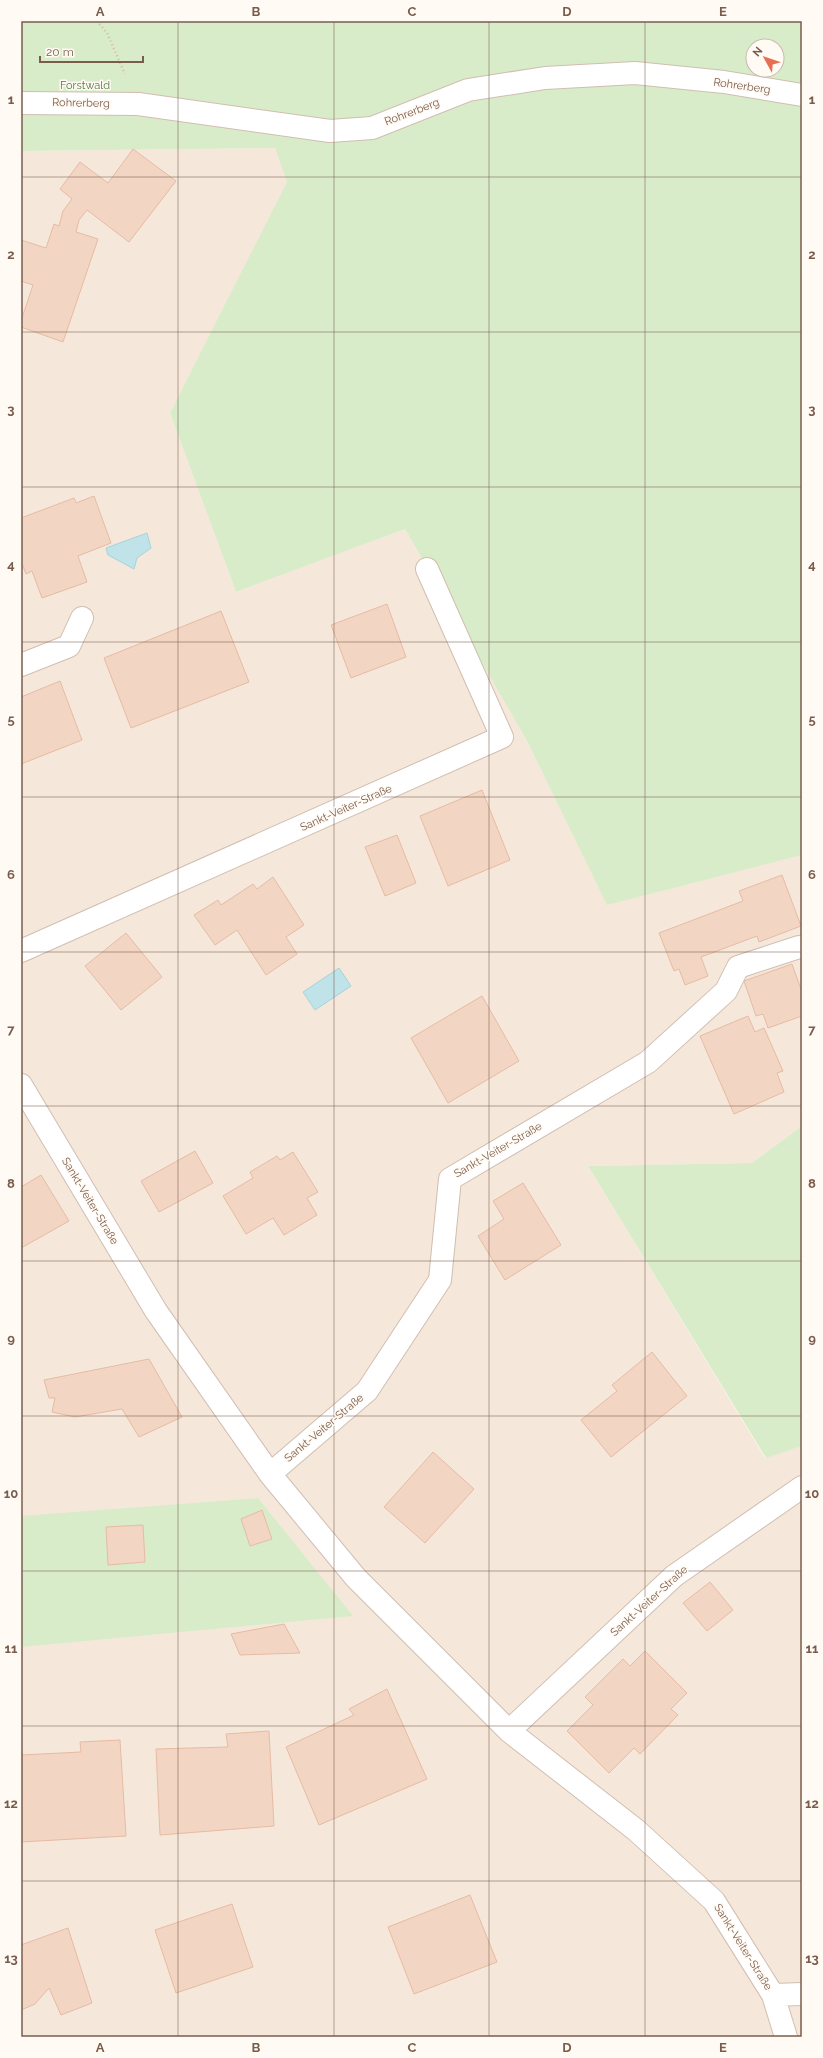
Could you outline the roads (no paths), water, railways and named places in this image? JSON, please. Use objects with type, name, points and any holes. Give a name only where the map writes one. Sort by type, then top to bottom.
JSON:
[{"type":"street","name":"Rohrerberg","points":[[21,103],[138,104],[330,130],[372,128],[468,90],[559,76],[635,73],[724,82],[802,95]]},
{"type":"street","name":"Sankt-Veiter-Straße","points":[[21,951],[319,820],[502,737],[427,569]]},
{"type":"street","points":[[21,665],[69,646],[82,618]]},
{"type":"street","name":"Sankt-Veiter-Straße","points":[[270,1474],[367,1392],[440,1280],[450,1179],[648,1062],[726,992],[738,967],[798,947]]},
{"type":"street","name":"Sankt-Veiter-Straße","points":[[21,1085],[156,1311],[270,1474],[356,1578],[508,1731],[636,1830],[714,1901],[773,1995],[786,2037]]},
{"type":"street","name":"Sankt-Veiter-Straße","points":[[508,1731],[674,1576],[802,1486]]},
{"type":"street","name":"Sankt-Veiter-Straße","points":[[773,1995],[802,1994]]},
{"type":"water","points":[[147,533],[151,548],[137,558],[134,569],[108,555],[106,548]]},
{"type":"water","points":[[339,968],[351,986],[315,1010],[303,992]]},
{"type":"park label","name":"Forstwald","points":[[85,85]]}]
